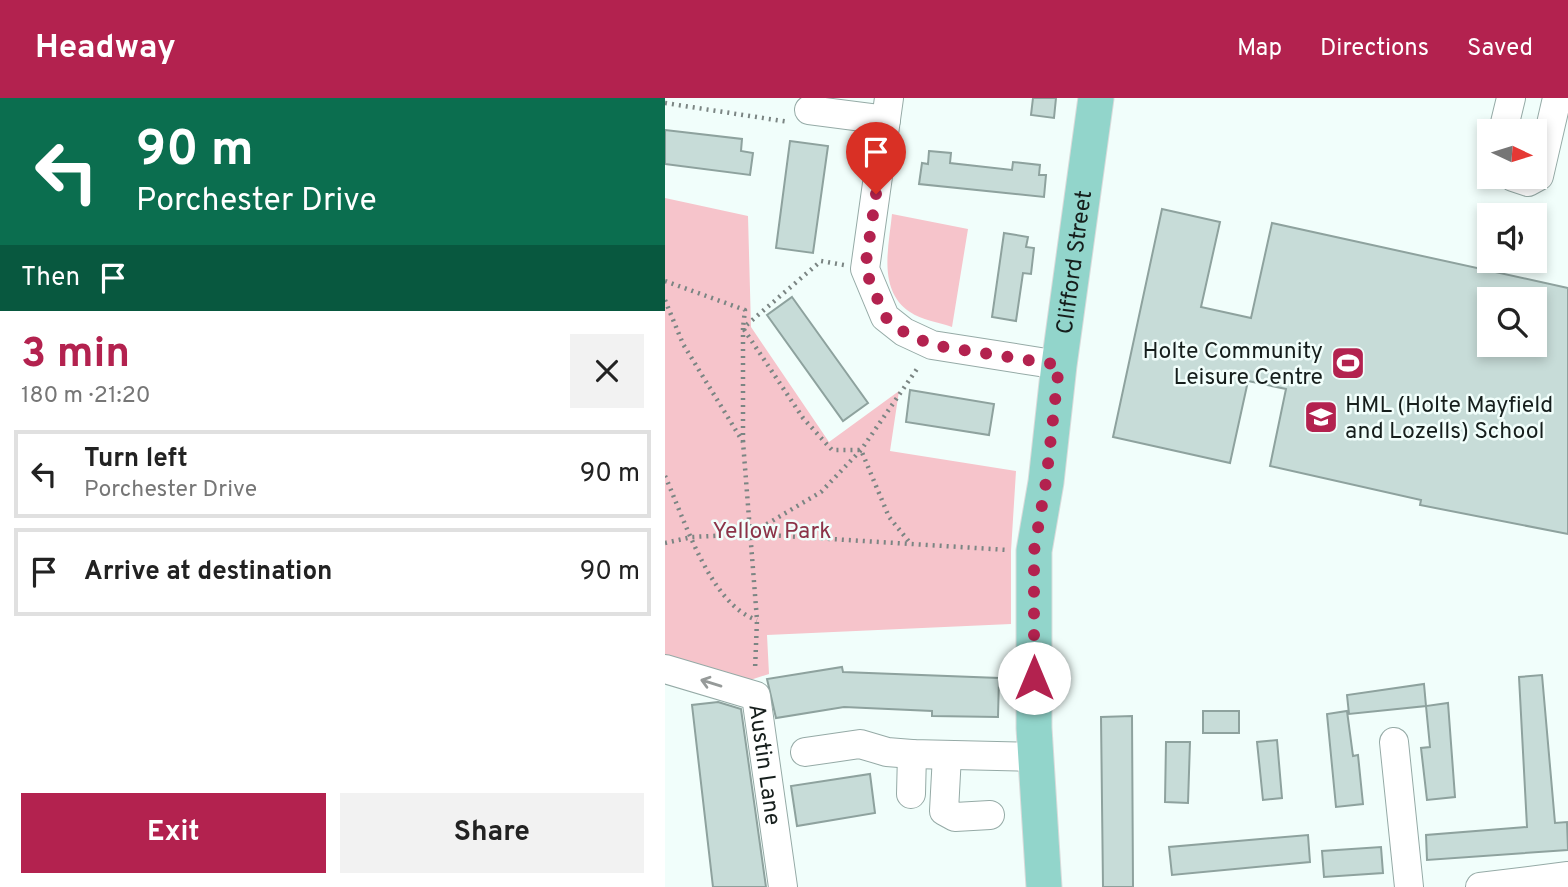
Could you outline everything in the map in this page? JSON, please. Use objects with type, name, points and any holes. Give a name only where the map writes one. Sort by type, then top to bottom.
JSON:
[{"type":"main road","name":"Clifford Street","points":[[1044,887],[1034,728],[1034,551],[1046,482],[1059,365],[1096,98]]},
{"type":"street","points":[[1506,119],[1511,98]]},
{"type":"street","points":[[1547,141],[1557,98]]},
{"type":"street","points":[[809,110],[887,109],[865,269],[885,317],[904,332],[932,345],[1059,365]]},
{"type":"street","name":"Austin Lane","points":[[665,669],[757,696],[783,887]]},
{"type":"street","points":[[1391,743],[1409,887]]},
{"type":"street","points":[[805,752],[860,744],[899,753],[1037,757]]},
{"type":"street","points":[[899,753],[911,794]]},
{"type":"street","points":[[947,755],[944,811],[955,817],[990,815]]},
{"type":"street","points":[[1480,887],[1568,876]]},
{"type":"path","points":[[665,103],[808,125],[809,110]]},
{"type":"path","points":[[743,328],[821,261],[865,269]]},
{"type":"path","points":[[665,281],[745,310],[743,442],[757,620],[754,657],[757,696]]},
{"type":"path","points":[[665,300],[684,344],[743,442]]},
{"type":"path","points":[[743,328],[803,418],[832,450],[861,450]]},
{"type":"path","points":[[750,534],[821,492],[861,450],[932,345]]},
{"type":"path","points":[[861,450],[889,517],[911,544]]},
{"type":"path","points":[[665,476],[711,578],[742,615],[757,620]]},
{"type":"path","points":[[665,543],[692,537],[750,534],[1034,551]]},
{"type":"green space","name":"Yellow Park","points":[[665,198],[748,216],[751,327],[829,442],[899,391],[890,451],[1016,471],[1011,551],[1011,624],[767,635],[769,674],[744,682],[665,661]]},
{"type":"green space","points":[[892,214],[968,229],[952,327],[914,315],[900,303],[893,292],[887,267]]},
{"type":"building","points":[[1033,98],[1056,98],[1054,118],[1031,115]]},
{"type":"building","points":[[665,130],[742,139],[741,151],[753,153],[750,175],[665,164]]},
{"type":"building","points":[[790,141],[828,146],[813,253],[776,248]]},
{"type":"building","points":[[929,151],[951,153],[950,163],[1012,170],[1013,162],[1040,165],[1039,175],[1046,175],[1044,197],[919,184],[922,163],[928,164]]},
{"type":"building","name":"Holte Community Leisure Centre","points":[[1162,209],[1220,222],[1201,307],[1251,318],[1272,223],[1477,268],[1477,273],[1500,273],[1568,288],[1568,534],[1420,505],[1421,500],[1270,466],[1286,389],[1248,381],[1230,463],[1113,437]]},
{"type":"building","points":[[1004,233],[1028,237],[1026,247],[1034,248],[1031,274],[1023,273],[1016,321],[992,317]]},
{"type":"building","points":[[792,297],[868,403],[843,421],[767,315]]},
{"type":"building","points":[[910,390],[994,404],[989,435],[906,422]]},
{"type":"building","points":[[842,667],[843,672],[999,678],[998,717],[932,716],[932,711],[844,707],[776,718],[767,679]]},
{"type":"building","points":[[1542,675],[1555,823],[1567,822],[1568,850],[1427,860],[1426,835],[1527,827],[1519,677]]},
{"type":"building","points":[[1424,684],[1426,706],[1349,714],[1347,695]]},
{"type":"building","points":[[718,702],[741,709],[766,887],[713,887],[692,705]]},
{"type":"building","points":[[1448,703],[1455,797],[1427,800],[1421,748],[1430,747],[1426,706]]},
{"type":"building","points":[[1203,711],[1239,711],[1239,733],[1203,733]]},
{"type":"building","points":[[1347,711],[1353,756],[1358,755],[1363,804],[1336,807],[1327,714]]},
{"type":"building","points":[[1132,716],[1133,887],[1103,887],[1101,717]]},
{"type":"building","points":[[1277,740],[1282,798],[1263,800],[1257,742]]},
{"type":"building","points":[[1166,742],[1190,742],[1188,803],[1165,802]]},
{"type":"building","points":[[870,774],[875,813],[797,826],[791,786]]},
{"type":"building","points":[[1308,835],[1310,862],[1172,875],[1169,847]]},
{"type":"building","points":[[1381,847],[1383,873],[1324,877],[1322,851]]},
{"type":"place","name":"Holte Community Leisure Centre","points":[[1348,363]]},
{"type":"place","name":"HML (Holte Mayfield and Lozells) School","points":[[1321,417]]},
{"type":"route","points":[[876,194],[865,269],[885,317],[904,332],[932,345],[1059,365],[1046,482],[1034,551],[1034,678]]}]
